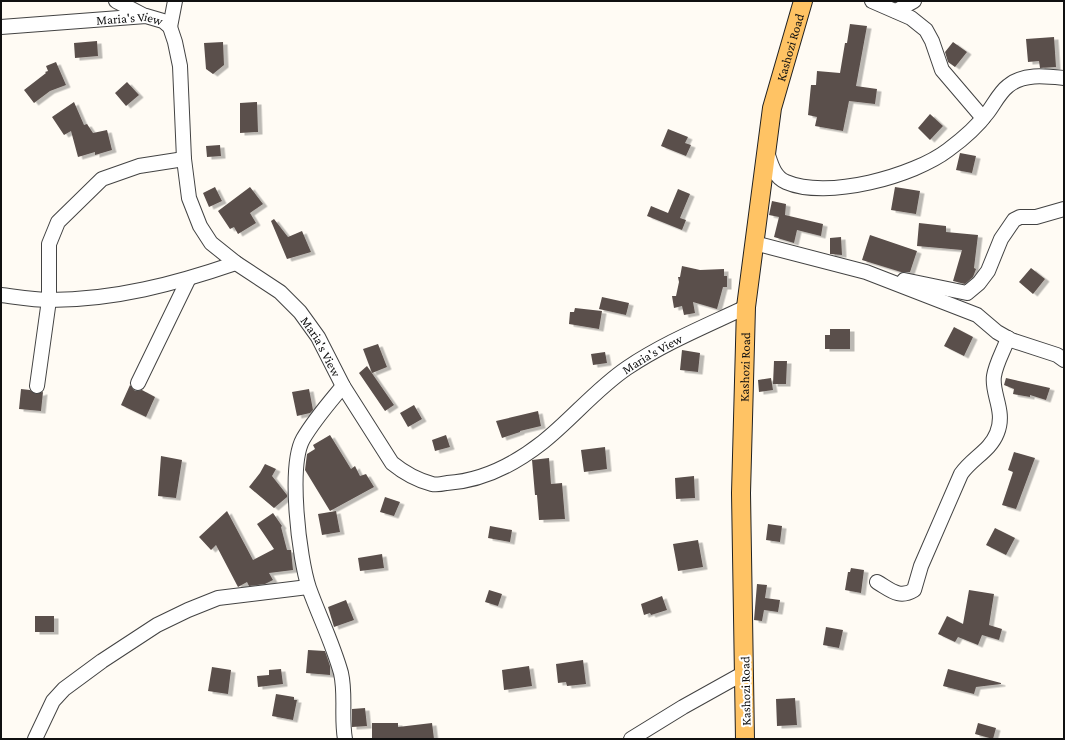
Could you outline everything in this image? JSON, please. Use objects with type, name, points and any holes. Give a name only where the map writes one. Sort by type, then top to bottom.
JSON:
[{"type":"main road","name":"Kashozi Road","points":[[745,739],[741,493],[746,308],[772,108],[803,1]]},
{"type":"street","points":[[116,1],[146,16]]},
{"type":"street","points":[[170,27],[175,1]]},
{"type":"street","points":[[872,1],[916,21],[926,30],[932,41],[942,70],[983,118]]},
{"type":"street","points":[[896,11],[914,1]]},
{"type":"street","name":"Maria's View","points":[[1,27],[146,16],[163,21],[170,27],[176,42],[180,66],[184,159],[189,198],[200,226],[211,243],[236,264],[280,292],[300,312],[318,337],[343,386],[392,463],[402,471],[433,484],[463,482],[492,473],[519,459],[543,442],[626,369],[644,357],[664,346],[746,308]]},
{"type":"street","points":[[766,150],[774,171],[786,182],[807,187],[829,188],[881,180],[931,162],[975,128],[1008,85],[1025,78],[1064,78]]},
{"type":"street","points":[[38,386],[49,300],[49,244],[58,222],[102,179],[139,166],[184,159]]},
{"type":"street","points":[[754,243],[866,272],[967,293],[979,283],[988,271],[1001,239],[1014,220],[1020,217],[1036,217],[1064,209]]},
{"type":"street","points":[[1,295],[49,300],[115,295],[152,289],[188,280],[236,264]]},
{"type":"street","points":[[866,272],[977,315],[997,332],[1008,338],[1057,355],[1064,360]]},
{"type":"street","points":[[138,383],[188,280]]},
{"type":"street","points":[[878,582],[898,594],[905,595],[914,590],[921,566],[961,474],[966,467],[987,450],[997,433],[1000,416],[994,376],[1008,338]]},
{"type":"street","points":[[343,386],[302,439],[297,456],[297,507],[301,553],[308,587],[340,673],[345,698],[343,726],[345,739]]},
{"type":"street","points":[[38,738],[53,701],[64,689],[102,661],[157,625],[218,598],[308,587]]},
{"type":"street","points":[[632,739],[683,707],[744,673]]},
{"type":"building","points":[[850,24],[867,26],[856,86],[877,89],[875,104],[849,101],[843,131],[815,126],[817,117],[808,115],[811,85],[816,85],[817,71],[840,73]]},
{"type":"building","points":[[1054,37],[1056,67],[1040,68],[1039,61],[1028,62],[1026,39]]},
{"type":"building","points":[[97,41],[98,56],[75,58],[74,43]]},
{"type":"building","points":[[223,42],[224,65],[213,74],[206,69],[204,43]]},
{"type":"building","points":[[953,42],[967,52],[955,67],[948,62],[945,52]]},
{"type":"building","points":[[56,62],[66,85],[50,91],[34,103],[24,90],[48,71],[46,66]]},
{"type":"building","points":[[127,82],[139,95],[126,106],[115,93]]},
{"type":"building","points":[[74,102],[84,125],[87,124],[93,133],[107,130],[112,150],[95,155],[95,152],[78,157],[71,131],[64,135],[52,117]]},
{"type":"building","points":[[257,102],[258,132],[240,133],[240,103]]},
{"type":"building","points":[[930,114],[943,126],[930,140],[918,128]]},
{"type":"building","points":[[668,129],[688,137],[685,143],[691,145],[686,156],[661,146]]},
{"type":"building","points":[[220,145],[221,156],[207,157],[206,146]]},
{"type":"building","points":[[960,153],[976,156],[972,173],[956,170]]},
{"type":"building","points":[[215,187],[222,201],[209,207],[203,193]]},
{"type":"building","points":[[250,187],[263,204],[250,213],[256,223],[238,234],[234,227],[230,229],[218,211]]},
{"type":"building","points":[[895,187],[920,191],[916,214],[891,210]]},
{"type":"building","points":[[678,189],[690,194],[680,218],[686,220],[682,230],[647,216],[651,206],[668,213]]},
{"type":"building","points":[[772,201],[786,204],[785,215],[823,224],[821,236],[797,230],[794,243],[774,237],[779,217],[769,215]]},
{"type":"building","points":[[274,219],[288,237],[302,231],[311,252],[287,259],[271,221]]},
{"type":"building","points":[[919,223],[946,226],[946,232],[978,235],[974,268],[976,269],[973,277],[965,284],[953,281],[962,250],[917,246]]},
{"type":"building","points":[[870,235],[917,251],[910,272],[901,272],[862,260]]},
{"type":"building","points":[[841,237],[842,255],[830,254],[830,238]]},
{"type":"building","points":[[682,266],[700,270],[724,269],[724,276],[727,276],[727,287],[723,287],[717,309],[693,302],[695,313],[684,315],[682,306],[674,308],[672,296],[676,296],[679,282],[678,277],[680,277]]},
{"type":"building","points":[[1031,268],[1045,279],[1033,294],[1019,282]]},
{"type":"building","points":[[602,297],[629,303],[626,315],[599,309]]},
{"type":"building","points":[[575,308],[602,311],[599,329],[569,324],[570,312],[574,312]]},
{"type":"building","points":[[954,327],[973,337],[964,356],[944,346]]},
{"type":"building","points":[[830,329],[850,329],[850,349],[825,349],[825,335],[830,335]]},
{"type":"building","points":[[378,344],[387,367],[372,373],[363,349]]},
{"type":"building","points":[[682,350],[700,353],[698,372],[680,370]]},
{"type":"building","points":[[605,352],[607,363],[593,365],[591,354]]},
{"type":"building","points":[[774,361],[787,361],[786,384],[773,384]]},
{"type":"building","points":[[367,366],[394,405],[385,411],[359,373]]},
{"type":"building","points":[[771,378],[773,390],[759,392],[758,380]]},
{"type":"building","points":[[1006,378],[1050,388],[1046,400],[1030,395],[1030,397],[1013,394],[1014,389],[1004,385]]},
{"type":"building","points":[[130,385],[135,391],[142,390],[155,397],[146,417],[121,405]]},
{"type":"building","points":[[21,389],[30,390],[36,394],[43,392],[41,411],[19,409]]},
{"type":"building","points":[[309,389],[313,410],[310,413],[297,416],[292,392]]},
{"type":"building","points":[[414,405],[422,419],[408,427],[400,413]]},
{"type":"building","points":[[538,411],[541,426],[520,431],[502,438],[496,421]]},
{"type":"building","points":[[330,435],[351,469],[355,466],[360,476],[366,474],[374,487],[330,511],[305,470],[307,454],[315,449],[313,445]]},
{"type":"building","points":[[446,435],[450,447],[435,451],[432,440]]},
{"type":"building","points":[[605,447],[607,469],[584,472],[581,450]]},
{"type":"building","points":[[1014,452],[1035,458],[1016,509],[1002,505],[1013,472],[1008,470]]},
{"type":"building","points":[[161,456],[182,460],[176,498],[158,496]]},
{"type":"building","points":[[549,458],[551,484],[562,483],[565,519],[539,520],[532,460]]},
{"type":"building","points":[[265,464],[276,469],[272,476],[287,495],[287,497],[274,508],[249,487]]},
{"type":"building","points":[[694,476],[695,498],[676,499],[675,478]]},
{"type":"building","points":[[385,497],[400,502],[394,516],[380,512]]},
{"type":"building","points":[[227,511],[253,560],[274,549],[257,524],[273,513],[282,526],[287,550],[291,550],[293,570],[269,573],[273,580],[265,584],[249,586],[247,582],[238,587],[216,545],[211,550],[199,537]]},
{"type":"building","points":[[336,511],[340,532],[322,535],[318,514]]},
{"type":"building","points":[[768,524],[782,526],[780,542],[766,540]]},
{"type":"building","points":[[490,526],[512,530],[510,542],[488,538]]},
{"type":"building","points":[[995,528],[1015,538],[1006,555],[986,545]]},
{"type":"building","points":[[698,540],[703,567],[678,571],[673,544]]},
{"type":"building","points":[[382,554],[384,568],[360,571],[358,558]]},
{"type":"building","points":[[851,568],[864,570],[861,593],[845,590],[848,572],[850,572]]},
{"type":"building","points":[[757,584],[767,585],[765,598],[780,600],[778,612],[764,610],[762,621],[754,620]]},
{"type":"building","points":[[489,590],[502,594],[498,606],[485,602]]},
{"type":"building","points":[[969,590],[994,594],[989,625],[1002,629],[999,640],[982,635],[978,645],[958,637],[955,642],[938,634],[947,616],[963,624]]},
{"type":"building","points":[[662,596],[667,610],[651,615],[650,613],[644,615],[641,604]]},
{"type":"building","points":[[346,600],[354,620],[334,627],[328,607]]},
{"type":"building","points":[[35,616],[54,616],[54,632],[35,632]]},
{"type":"building","points":[[826,627],[843,630],[839,648],[823,645]]},
{"type":"building","points":[[308,650],[325,651],[330,666],[330,675],[306,673]]},
{"type":"building","points":[[583,660],[586,684],[567,686],[566,682],[558,683],[556,664]]},
{"type":"building","points":[[529,666],[532,686],[504,690],[502,670]]},
{"type":"building","points":[[212,667],[231,670],[228,694],[208,691]]},
{"type":"building","points":[[281,669],[283,684],[258,687],[257,676],[269,675],[269,670]]},
{"type":"building","points":[[948,669],[1001,684],[976,687],[974,694],[943,686]]},
{"type":"building","points":[[276,694],[294,697],[294,700],[297,700],[293,720],[272,716]]},
{"type":"building","points":[[795,698],[797,725],[777,726],[776,699]]},
{"type":"building","points":[[365,708],[367,726],[352,727],[352,709]]},
{"type":"building","points":[[372,723],[398,723],[398,727],[432,723],[434,739],[372,739]]},
{"type":"building","points":[[978,723],[996,728],[993,739],[975,734]]}]
